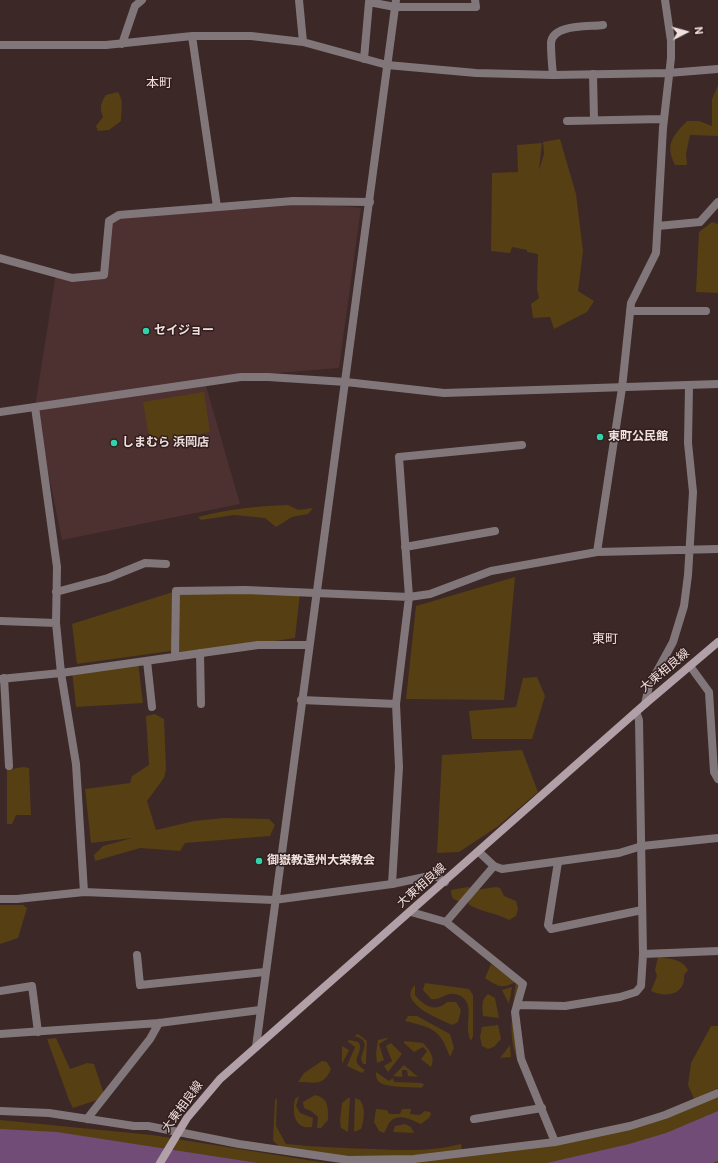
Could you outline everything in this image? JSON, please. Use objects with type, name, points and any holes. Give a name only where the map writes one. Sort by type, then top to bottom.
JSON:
[{"type":"main road","name":"大東相良線","points":[[160,1163],[177,1134],[199,1102],[220,1079],[636,712],[718,642]]},
{"type":"street","points":[[122,44],[135,6],[142,0]]},
{"type":"street","points":[[299,0],[302,42]]},
{"type":"street","points":[[364,59],[370,2],[476,7],[476,0]]},
{"type":"street","points":[[597,552],[622,388],[631,303],[656,253],[663,119],[671,41],[665,0]]},
{"type":"street","points":[[256,1047],[274,900],[346,382],[395,4]]},
{"type":"street","points":[[553,75],[551,42],[554,33],[560,29],[602,25]]},
{"type":"street","points":[[192,36],[217,207]]},
{"type":"street","points":[[0,45],[122,44],[192,36],[251,36],[302,42],[388,65],[476,74],[553,75],[668,73],[718,68]]},
{"type":"street","points":[[593,74],[594,120]]},
{"type":"street","points":[[567,121],[663,119]]},
{"type":"street","points":[[0,258],[72,278],[104,275],[109,221],[119,216],[293,201],[370,202]]},
{"type":"street","points":[[658,226],[700,222],[718,202]]},
{"type":"street","points":[[630,311],[706,311]]},
{"type":"street","points":[[0,412],[241,377],[268,377],[346,382],[444,393],[718,384]]},
{"type":"street","points":[[646,704],[649,686],[673,642],[684,606],[690,550],[693,492],[688,443],[689,386]]},
{"type":"street","points":[[35,407],[57,567],[56,623],[61,673],[76,764],[84,892]]},
{"type":"street","points":[[392,884],[399,767],[396,704],[409,597],[399,457],[522,445]]},
{"type":"street","points":[[405,547],[496,531]]},
{"type":"street","points":[[175,656],[176,591],[246,590],[409,597],[430,594],[491,571],[597,552],[718,549]]},
{"type":"street","points":[[56,592],[108,578],[145,563],[166,564]]},
{"type":"street","points":[[0,621],[56,623]]},
{"type":"street","points":[[9,766],[2,678],[61,673],[262,644],[309,645]]},
{"type":"street","points":[[200,653],[202,704]]},
{"type":"street","points":[[146,661],[152,707]]},
{"type":"street","points":[[690,666],[709,692],[714,772],[718,779]]},
{"type":"street","points":[[301,700],[396,704]]},
{"type":"street","points":[[517,1004],[565,1006],[636,992],[641,986],[643,954],[642,846],[639,720],[636,712]]},
{"type":"street","points":[[479,852],[494,866],[502,870],[619,853],[642,846],[718,838]]},
{"type":"street","points":[[558,862],[548,925],[551,929],[642,910]]},
{"type":"street","points":[[446,922],[494,866]]},
{"type":"street","points":[[0,899],[17,899],[84,892],[274,900],[392,884],[434,875],[445,882]]},
{"type":"street","points":[[411,912],[446,922],[523,984],[515,1012],[521,1059],[555,1142]]},
{"type":"street","points":[[643,954],[718,951]]},
{"type":"street","points":[[137,955],[140,985],[265,972]]},
{"type":"street","points":[[0,991],[32,986],[38,1032]]},
{"type":"street","points":[[0,1034],[159,1023],[260,1010]]},
{"type":"street","points":[[88,1119],[150,1039],[159,1023]]},
{"type":"street","points":[[0,1111],[49,1114],[88,1119],[348,1160],[414,1159],[555,1142],[630,1126],[664,1115],[718,1093]]},
{"type":"street","points":[[474,1119],[542,1108]]},
{"type":"shaded area","points":[[718,85],[718,136],[690,135],[686,154],[687,165],[675,165],[670,146],[674,136],[687,121],[699,121],[712,126],[712,99]]},
{"type":"shaded area","points":[[118,92],[122,102],[121,121],[109,130],[98,131],[96,126],[103,117],[101,105],[103,100],[106,95]]},
{"type":"shaded area","points":[[560,139],[576,194],[583,251],[578,291],[594,301],[587,312],[554,329],[550,317],[533,318],[531,304],[539,298],[537,289],[538,254],[512,247],[510,253],[491,251],[492,173],[518,172],[517,145],[542,143],[539,170],[544,154],[543,142]]},
{"type":"shaded area","points":[[293,201],[361,208],[339,368],[204,379],[240,504],[62,540],[35,407],[56,273],[107,273],[111,220]]},
{"type":"shaded area","points":[[712,222],[718,224],[718,293],[696,292],[699,232]]},
{"type":"shaded area","points":[[204,392],[210,432],[150,443],[143,402]]},
{"type":"shaded area","points":[[288,505],[298,510],[313,508],[308,514],[292,517],[276,527],[265,518],[234,515],[201,520],[198,517],[242,508]]},
{"type":"shaded area","points":[[515,577],[504,700],[406,699],[416,606]]},
{"type":"shaded area","points":[[176,591],[300,593],[295,638],[175,656],[171,651],[77,664],[72,624]]},
{"type":"shaded area","points":[[138,662],[143,703],[76,707],[72,671]]},
{"type":"shaded area","points":[[537,677],[545,696],[532,739],[472,739],[469,711],[516,707],[523,678]]},
{"type":"shaded area","points":[[155,714],[164,719],[166,769],[164,778],[147,801],[156,830],[194,821],[224,818],[269,819],[275,825],[270,836],[185,843],[180,851],[140,848],[95,861],[94,855],[103,846],[132,838],[91,843],[85,789],[130,783],[132,776],[149,765],[146,716]]},
{"type":"shaded area","points":[[522,750],[538,792],[497,827],[459,852],[437,853],[442,755]]},
{"type":"shaded area","points":[[23,767],[29,768],[31,815],[16,815],[12,824],[7,824],[7,770]]},
{"type":"shaded area","points":[[467,887],[472,888],[462,902],[455,900],[452,897],[451,890]]},
{"type":"shaded area","points":[[496,887],[500,888],[504,896],[516,901],[518,909],[516,916],[509,920],[468,904],[475,890]]},
{"type":"shaded area","points":[[0,905],[23,905],[27,908],[18,938],[0,944]]},
{"type":"shaded area","points":[[658,957],[679,961],[688,970],[684,975],[682,987],[678,991],[674,993],[662,994],[651,991],[657,976],[655,970]]},
{"type":"shaded area","points":[[491,964],[522,986],[515,1012],[522,1068],[517,1058],[512,1037],[512,1015],[516,982],[507,986],[500,986],[485,978]]},
{"type":"shaded area","points":[[425,983],[469,989],[473,995],[473,1036],[471,1041],[468,1028],[469,1014],[466,1002],[462,997],[455,994],[446,995],[437,999],[431,999],[423,990]]},
{"type":"shaded area","points":[[415,985],[415,995],[430,1007],[434,1008],[447,1002],[456,1002],[461,1010],[458,1022],[452,1025],[429,1014],[415,1004],[411,998],[411,992]]},
{"type":"shaded area","points":[[512,987],[509,1004],[502,990]]},
{"type":"shaded area","points":[[488,994],[495,998],[499,1018],[483,1016],[482,1004]]},
{"type":"shaded area","points":[[408,1016],[417,1016],[450,1034],[454,1048],[450,1057],[439,1035],[429,1028],[405,1021]]},
{"type":"shaded area","points":[[498,1025],[501,1039],[494,1047],[488,1049],[482,1046],[480,1037],[482,1027]]},
{"type":"shaded area","points":[[711,1026],[718,1026],[718,1088],[694,1099],[688,1085],[691,1063]]},
{"type":"shaded area","points":[[358,1034],[367,1041],[366,1064],[363,1064],[361,1059],[365,1045],[364,1042],[363,1040],[354,1036]]},
{"type":"shaded area","points":[[56,1038],[70,1069],[87,1063],[94,1064],[104,1094],[97,1100],[73,1108],[47,1039]]},
{"type":"shaded area","points":[[389,1038],[379,1044],[384,1060],[377,1063],[376,1053],[378,1040]]},
{"type":"shaded area","points":[[350,1040],[358,1042],[360,1045],[357,1061],[360,1067],[365,1070],[362,1073],[347,1066],[355,1047],[347,1041]]},
{"type":"shaded area","points":[[404,1041],[423,1043],[433,1060],[431,1067],[421,1059],[427,1051],[423,1047],[414,1052],[404,1043]]},
{"type":"shaded area","points":[[391,1043],[402,1054],[388,1072],[384,1066],[392,1061],[386,1046]]},
{"type":"shaded area","points":[[510,1045],[511,1057],[500,1058]]},
{"type":"shaded area","points":[[342,1046],[349,1050],[342,1064]]},
{"type":"shaded area","points":[[322,1061],[327,1062],[331,1069],[325,1079],[314,1083],[298,1082],[304,1073]]},
{"type":"shaded area","points":[[404,1065],[418,1077],[408,1076],[407,1070],[402,1070],[402,1077],[393,1076]]},
{"type":"shaded area","points":[[376,1072],[389,1081],[393,1078],[394,1082],[422,1083],[424,1085],[421,1088],[386,1085],[378,1081],[376,1078]]},
{"type":"shaded area","points":[[315,1095],[323,1098],[328,1108],[328,1120],[321,1128],[317,1128],[318,1117],[311,1111],[304,1108],[303,1102]]},
{"type":"shaded area","points":[[299,1096],[296,1106],[300,1113],[313,1118],[312,1127],[301,1126],[296,1119],[294,1114],[294,1104],[295,1099]]},
{"type":"shaded area","points":[[718,1096],[718,1163],[376,1163],[459,1154],[630,1126]]},
{"type":"shaded area","points":[[277,1098],[276,1126],[286,1144],[406,1150],[450,1147],[461,1144],[462,1151],[437,1155],[349,1157],[284,1150],[273,1141],[275,1100]]},
{"type":"shaded area","points":[[350,1098],[348,1132],[341,1128],[340,1121],[342,1103]]},
{"type":"shaded area","points":[[355,1098],[360,1100],[362,1103],[364,1114],[361,1129],[354,1132]]},
{"type":"shaded area","points":[[376,1109],[387,1110],[389,1114],[400,1114],[402,1109],[411,1109],[410,1114],[420,1115],[425,1111],[430,1112],[431,1114],[429,1118],[421,1124],[401,1117],[393,1119],[389,1123],[384,1133],[379,1131],[374,1122]]},
{"type":"shaded area","points":[[718,1111],[718,1161],[713,1163],[547,1163],[629,1144],[666,1133]]},
{"type":"shaded area","points":[[0,1120],[152,1135],[326,1163],[0,1163]]},
{"type":"shaded area","points":[[405,1124],[411,1127],[414,1133],[393,1132],[395,1126]]},
{"type":"shaded area","points":[[0,1129],[57,1132],[258,1163],[0,1163]]},
{"type":"place","name":"セイジョー","points":[[146,331]]},
{"type":"place","name":"東町公民館","points":[[600,437]]},
{"type":"place","name":"しまむら 浜岡店","points":[[114,443]]},
{"type":"place","name":"御嶽教遠州大栄教会","points":[[259,861]]},
{"type":"district","name":"本町","points":[[159,84]]},
{"type":"district","name":"東町","points":[[605,640]]}]
